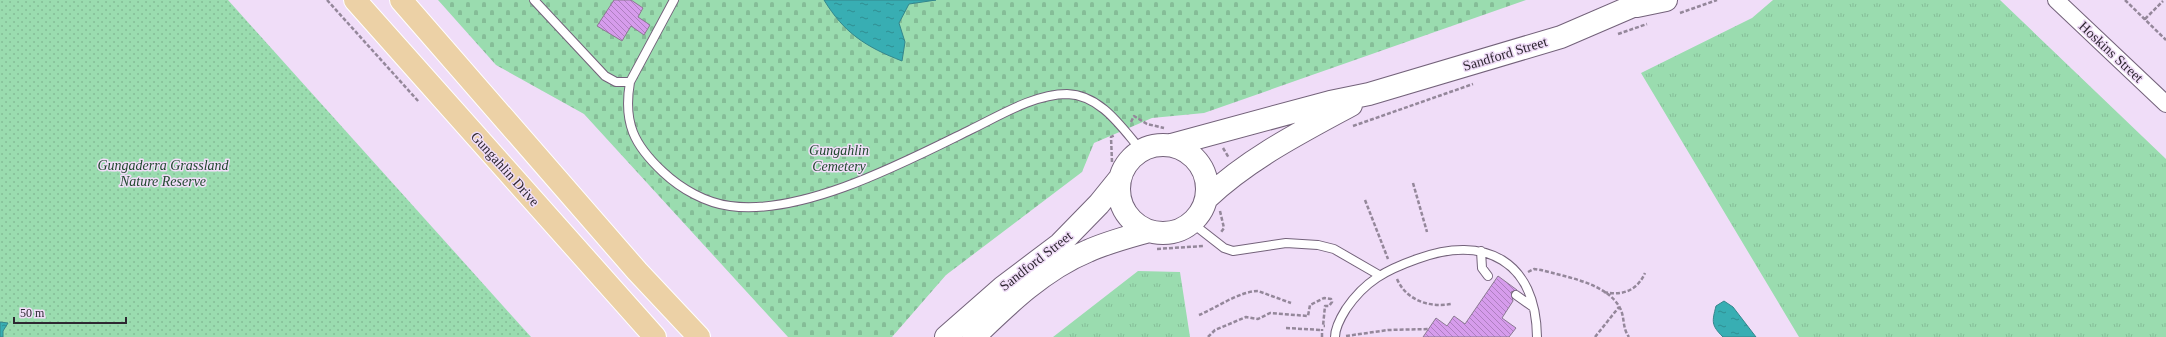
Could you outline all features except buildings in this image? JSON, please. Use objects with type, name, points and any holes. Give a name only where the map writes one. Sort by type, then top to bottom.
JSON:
[{"type":"main road","name":"Gungahlin Drive","points":[[355,0],[656,337]]},
{"type":"main road","points":[[402,0],[633,266],[699,337]]},
{"type":"main road","name":"Sandford Street","points":[[1171,137],[1216,132],[1330,102],[1369,94],[1561,37],[1642,3],[1666,0]]},
{"type":"main road","name":"Sandford Street","points":[[1207,198],[1237,172],[1295,136],[1369,94]]},
{"type":"main road","points":[[1171,137],[1192,155],[1200,164],[1205,174],[1207,198],[1201,212],[1192,223],[1172,233],[1151,240],[1124,210],[1115,172],[1141,150],[1156,145],[1171,137]]},
{"type":"main road","name":"Sandford Street","points":[[946,337],[1002,287],[1060,244],[1099,204],[1115,172]]},
{"type":"main road","name":"Sandford Street","points":[[974,337],[1037,281],[1069,260],[1114,241],[1151,240]]},
{"type":"street","name":"Hoskins Street","points":[[2056,0],[2166,104]]},
{"type":"lane","points":[[534,0],[605,76],[616,82],[630,82]]},
{"type":"lane","points":[[674,0],[630,82],[628,94],[630,122],[636,143],[656,166],[682,187],[712,202],[730,206],[775,206],[839,189],[908,161],[1012,110],[1053,96],[1069,94],[1085,99],[1099,106],[1115,119],[1141,150]]},
{"type":"lane","points":[[1192,223],[1224,248],[1233,251],[1286,243],[1318,245],[1334,249],[1379,274]]},
{"type":"lane","points":[[1335,337],[1339,323],[1352,300],[1379,274],[1429,254],[1458,249],[1481,251],[1495,256],[1513,268],[1534,308],[1537,337]]},
{"type":"lane","points":[[1481,251],[1482,268],[1488,276]]},
{"type":"lane","points":[[1516,295],[1534,308]]},
{"type":"path","points":[[2125,0],[2166,40]]},
{"type":"path","points":[[2145,19],[2163,0]]},
{"type":"path","points":[[1115,172],[1111,137],[1123,128],[1134,116],[1147,124],[1159,128],[1171,137]]},
{"type":"path","points":[[1216,132],[1218,139],[1237,172]]},
{"type":"path","points":[[1413,183],[1426,232]]},
{"type":"path","points":[[1151,240],[1197,248],[1204,246]]},
{"type":"path","points":[[1519,277],[1534,269],[1541,270],[1604,292],[1617,294],[1633,289],[1642,280],[1645,273]]},
{"type":"path","points":[[1199,315],[1221,306],[1239,295],[1254,291],[1290,303]]},
{"type":"path","points":[[1604,292],[1619,307],[1625,331],[1629,337]]},
{"type":"path","points":[[1595,337],[1619,307]]},
{"type":"path","points":[[1208,337],[1215,330],[1246,317],[1258,319],[1270,313],[1288,314]]},
{"type":"path","points":[[1286,328],[1322,328],[1322,337]]},
{"type":"green space","name":"Gungaderra Grassland Nature Reserve","points":[[0,0],[228,0],[531,337],[0,337]]},
{"type":"green space","name":"Gungahlin Cemetery","points":[[438,0],[1526,0],[1204,113],[1152,118],[1094,143],[1082,172],[946,275],[892,337],[788,337],[584,114],[496,65]]},
{"type":"green space","points":[[1773,0],[2000,0],[2166,159],[2166,337],[1799,337],[1641,73],[1752,18]]},
{"type":"green space","points":[[1138,271],[1180,272],[1190,337],[1053,337]]},
{"type":"water","points":[[824,0],[936,0],[909,4],[899,23],[905,42],[902,61],[877,50],[857,38],[832,12]]},
{"type":"water","points":[[1724,301],[1733,307],[1756,337],[1723,337],[1719,333],[1714,326],[1713,320],[1716,306]]},
{"type":"water","points":[[0,322],[8,323],[3,331],[3,337],[0,337]]}]
